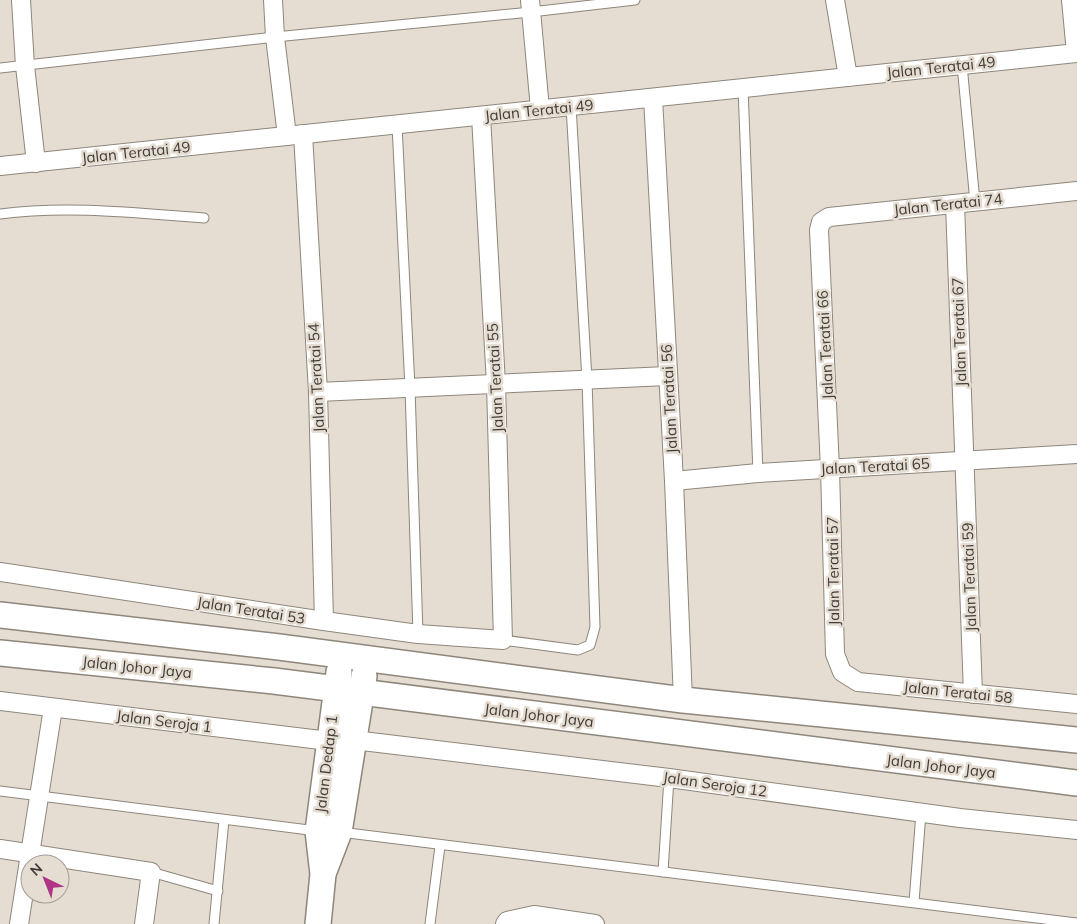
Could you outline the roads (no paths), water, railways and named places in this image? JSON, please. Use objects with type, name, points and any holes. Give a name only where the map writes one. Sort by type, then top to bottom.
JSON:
[{"type":"main road","points":[[0,615],[342,655],[684,700],[1077,740]]},
{"type":"main road","name":"Jalan Johor Jaya","points":[[0,653],[361,692],[1077,783]]},
{"type":"main road","name":"Jalan Dedap 1","points":[[318,924],[328,832],[329,741],[342,655]]},
{"type":"main road","name":"Jalan Dedap 1","points":[[328,832],[354,740],[368,659]]},
{"type":"street","points":[[21,0],[25,66],[36,163]]},
{"type":"street","name":"Jalan Teratai 54","points":[[273,0],[275,37],[295,135],[318,392],[324,621]]},
{"type":"street","points":[[835,0],[848,77]]},
{"type":"street","points":[[1071,0],[1076,53]]},
{"type":"street","points":[[530,6],[540,109]]},
{"type":"street","name":"Jalan Teratai 49","points":[[0,166],[1076,53]]},
{"type":"street","name":"Jalan Teratai 56","points":[[654,98],[684,700]]},
{"type":"street","name":"Jalan Teratai 55","points":[[481,116],[496,384],[503,640]]},
{"type":"street","name":"Jalan Teratai 74","points":[[821,222],[829,217],[1077,191]]},
{"type":"street","name":"Jalan Teratai 67","points":[[955,204],[964,461]]},
{"type":"street","name":"Jalan Teratai 66","points":[[821,222],[819,230],[830,469]]},
{"type":"street","points":[[318,392],[667,376]]},
{"type":"street","name":"Jalan Teratai 65","points":[[674,481],[758,473],[1077,454]]},
{"type":"street","name":"Jalan Teratai 59","points":[[964,461],[973,694]]},
{"type":"street","name":"Jalan Teratai 57","points":[[830,469],[835,654],[842,672]]},
{"type":"street","name":"Jalan Teratai 53","points":[[0,572],[418,634],[503,640]]},
{"type":"street","name":"Jalan Teratai 58","points":[[842,672],[858,682],[1077,704]]},
{"type":"street","name":"Jalan Seroja 1","points":[[0,701],[329,741]]},
{"type":"street","points":[[19,924],[53,708]]},
{"type":"street","name":"Jalan Seroja 12","points":[[354,740],[669,778],[960,818],[1077,830]]},
{"type":"street","points":[[0,848],[151,872],[144,924]]},
{"type":"street","points":[[506,923],[534,915],[595,924]]},
{"type":"lane","points":[[0,68],[530,6],[635,0]]},
{"type":"lane","points":[[962,65],[975,202]]},
{"type":"lane","points":[[743,88],[758,473]]},
{"type":"lane","points":[[503,640],[578,650],[590,645],[595,626],[587,380],[571,106]]},
{"type":"lane","points":[[397,125],[410,388],[418,634]]},
{"type":"lane","points":[[0,214],[26,210],[125,211],[204,218]]},
{"type":"lane","points":[[664,872],[669,778]]},
{"type":"lane","points":[[0,791],[224,820],[1077,922]]},
{"type":"lane","points":[[914,902],[921,812]]},
{"type":"lane","points":[[214,924],[224,820]]},
{"type":"lane","points":[[430,924],[440,846]]},
{"type":"lane","points":[[151,872],[218,891]]}]
